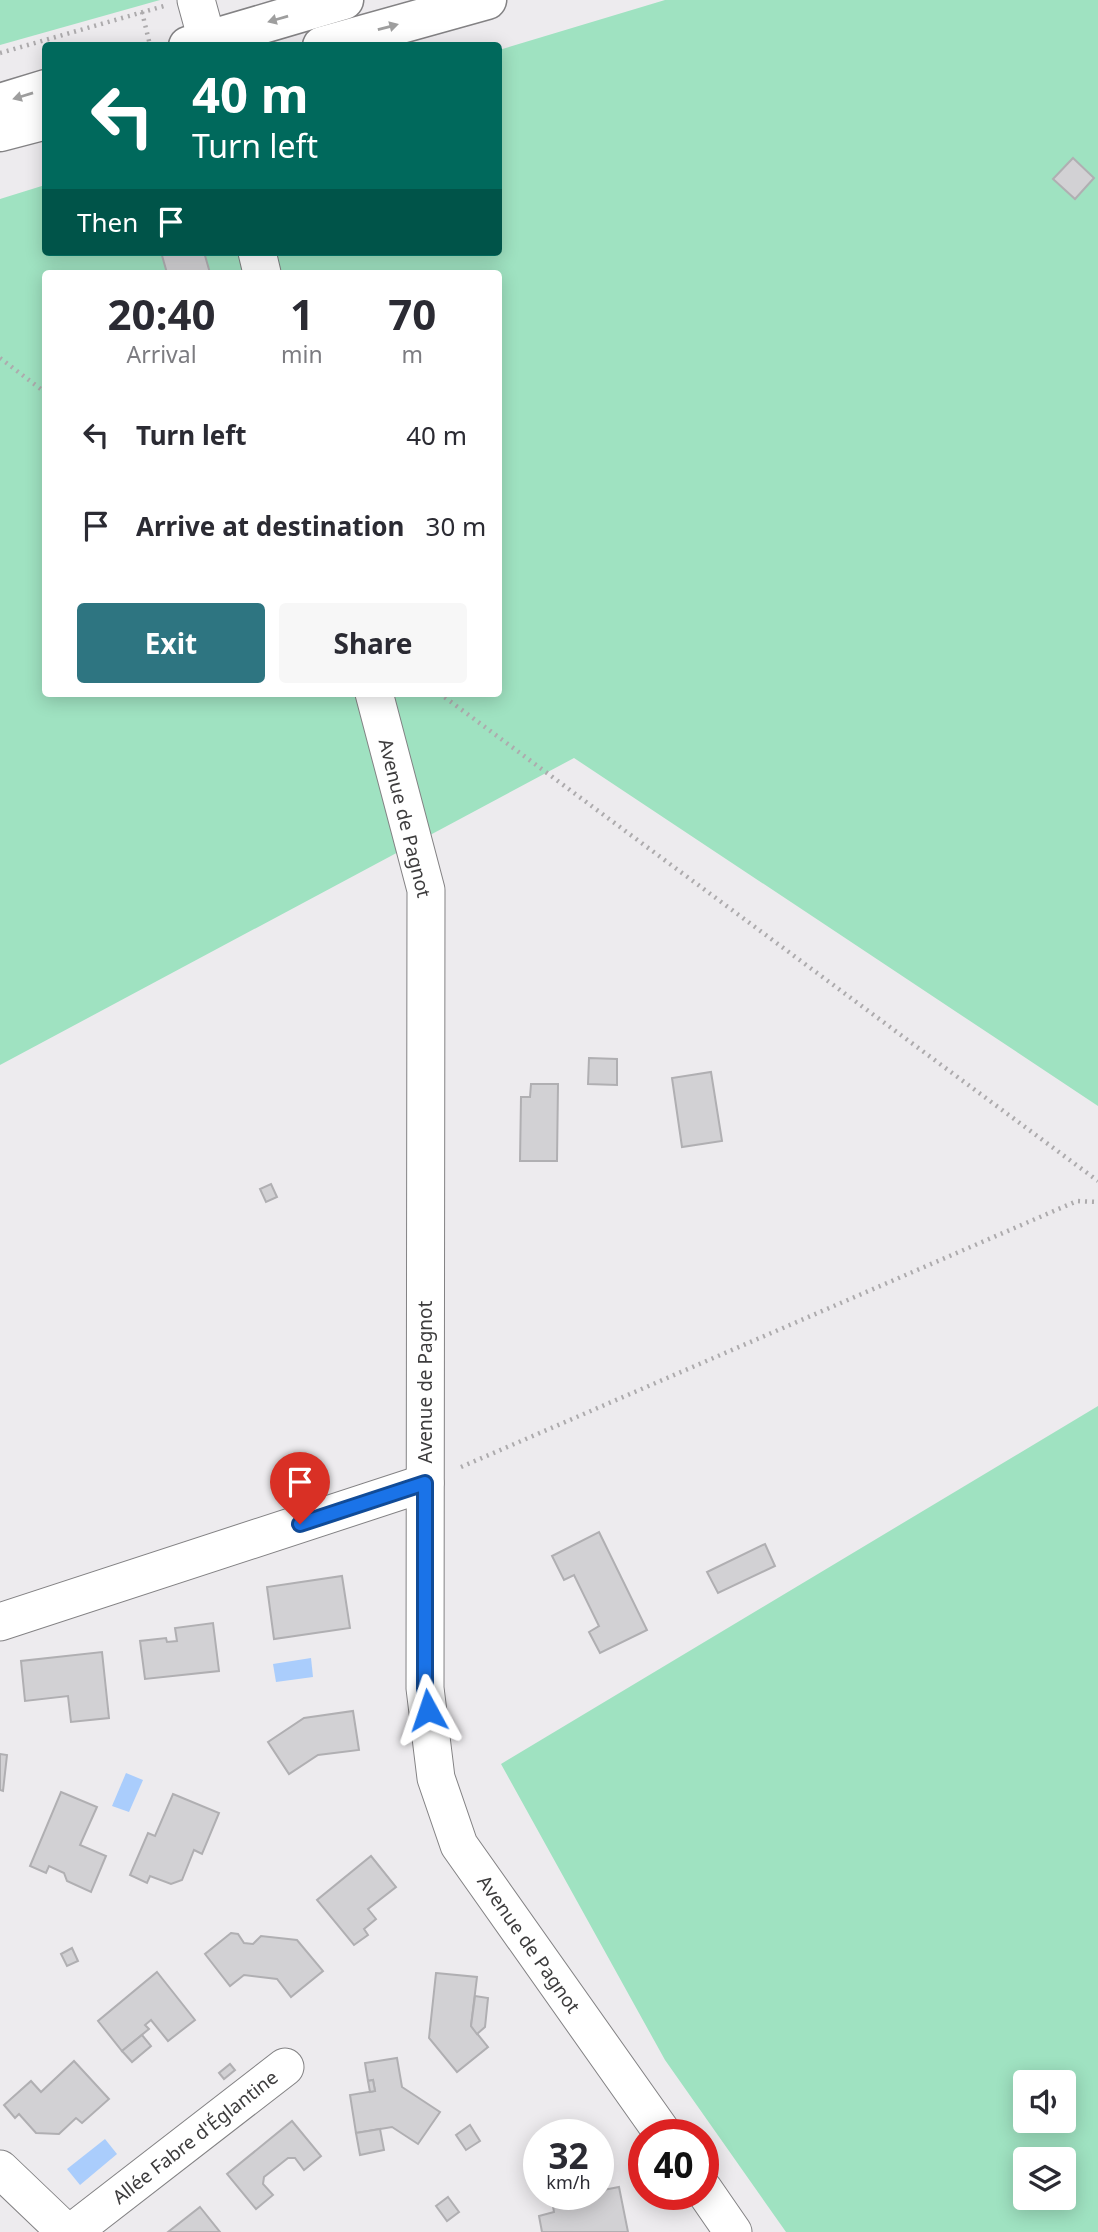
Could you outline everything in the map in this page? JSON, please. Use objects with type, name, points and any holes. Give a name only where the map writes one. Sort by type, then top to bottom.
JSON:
[{"type":"main road","points":[[200,42],[344,0]]},
{"type":"main road","points":[[336,42],[487,0]]},
{"type":"main road","points":[[0,103],[42,90]]},
{"type":"main road","points":[[0,132],[42,121]]},
{"type":"street","points":[[181,3],[197,42]]},
{"type":"street","name":"Avenue de Pagnot","points":[[375,697],[426,890],[425,1688],[436,1778],[459,1845],[653,2119]]},
{"type":"street","points":[[0,1622],[425,1483]]},
{"type":"street","name":"Allée Fabre d'Églantine","points":[[72,2232],[285,2067]]},
{"type":"street","points":[[0,2169],[66,2232]]},
{"type":"street","points":[[718,2210],[733,2232]]},
{"type":"path","points":[[0,53],[181,3]]},
{"type":"path","points":[[142,12],[149,42]]},
{"type":"path","points":[[0,358],[42,390]]},
{"type":"path","points":[[444,697],[1098,1181]]},
{"type":"path","points":[[425,1483],[1077,1201],[1098,1202]]},
{"type":"green space","points":[[0,0],[160,0],[0,45]]},
{"type":"green space","points":[[665,0],[1098,0],[1098,1106],[574,758],[0,1065],[0,199],[42,186],[42,256],[502,256],[502,49]]},
{"type":"green space","points":[[1098,1406],[1098,2232],[786,2232],[719,2137],[719,2119],[707,2119],[665,2060],[501,1764]]},
{"type":"water","points":[[311,1658],[313,1677],[276,1682],[273,1664]]},
{"type":"water","points":[[126,1773],[143,1780],[129,1812],[112,1806]]},
{"type":"water","points":[[105,2139],[117,2154],[80,2185],[67,2169]]},
{"type":"building","points":[[1073,158],[1094,178],[1075,199],[1053,179]]},
{"type":"building","points":[[162,256],[205,256],[209,270],[166,270]]},
{"type":"building","points":[[589,1058],[617,1059],[617,1085],[588,1084]]},
{"type":"building","points":[[711,1072],[722,1141],[682,1147],[672,1078]]},
{"type":"building","points":[[531,1084],[558,1084],[557,1161],[520,1161],[521,1097],[530,1097]]},
{"type":"building","points":[[271,1184],[277,1197],[266,1202],[260,1189]]},
{"type":"building","points":[[599,1532],[647,1630],[600,1653],[589,1632],[599,1626],[574,1575],[564,1580],[552,1556]]},
{"type":"building","points":[[765,1544],[775,1566],[718,1593],[707,1572]]},
{"type":"building","points":[[342,1576],[350,1628],[274,1639],[267,1587]]},
{"type":"building","points":[[213,1623],[219,1671],[145,1679],[140,1641],[166,1638],[167,1642],[177,1641],[175,1628]]},
{"type":"building","points":[[102,1652],[109,1718],[71,1722],[68,1696],[25,1701],[21,1661]]},
{"type":"building","points":[[353,1711],[359,1750],[318,1755],[289,1774],[268,1742],[304,1718]]},
{"type":"building","points":[[0,1754],[7,1755],[3,1791],[0,1790]]},
{"type":"building","points":[[61,1792],[97,1807],[80,1845],[106,1856],[91,1892],[67,1881],[64,1873],[49,1866],[46,1873],[30,1866]]},
{"type":"building","points":[[173,1794],[219,1813],[202,1854],[194,1850],[182,1880],[171,1884],[150,1876],[147,1883],[130,1875],[148,1833],[155,1836]]},
{"type":"building","points":[[371,1856],[396,1887],[368,1909],[376,1919],[364,1929],[368,1935],[354,1945],[317,1900]]},
{"type":"building","points":[[231,1933],[238,1934],[244,1943],[253,1944],[261,1936],[297,1940],[323,1971],[291,1997],[277,1979],[244,1975],[230,1986],[205,1954]]},
{"type":"building","points":[[72,1948],[78,1961],[67,1966],[61,1954]]},
{"type":"building","points":[[157,1972],[195,2020],[168,2041],[151,2020],[145,2025],[149,2029],[122,2051],[98,2021]]},
{"type":"building","points":[[436,1973],[477,1977],[471,2026],[488,2047],[457,2072],[429,2038]]},
{"type":"building","points":[[475,1996],[488,1998],[485,2027],[477,2034],[471,2026]]},
{"type":"building","points":[[142,2035],[151,2046],[132,2062],[122,2051]]},
{"type":"building","points":[[397,2058],[402,2087],[440,2112],[418,2144],[392,2127],[356,2133],[350,2095],[375,2091],[373,2080],[368,2081],[365,2063]]},
{"type":"building","points":[[74,2061],[109,2099],[82,2123],[76,2118],[59,2134],[36,2133],[19,2114],[15,2118],[4,2105],[31,2081],[41,2092]]},
{"type":"building","points":[[230,2064],[235,2070],[224,2079],[219,2073]]},
{"type":"building","points":[[373,2080],[375,2091],[370,2092],[368,2081]]},
{"type":"building","points":[[292,2121],[321,2156],[304,2170],[295,2158],[288,2158],[264,2177],[263,2184],[273,2195],[256,2209],[227,2174]]},
{"type":"building","points":[[470,2125],[480,2141],[466,2150],[456,2135]]},
{"type":"building","points":[[380,2129],[384,2150],[360,2155],[356,2133]]},
{"type":"building","points":[[619,2187],[628,2232],[542,2232],[539,2216],[554,2210],[614,2210],[614,2188]]},
{"type":"building","points":[[448,2197],[459,2212],[447,2221],[436,2206]]},
{"type":"building","points":[[200,2207],[220,2232],[168,2232]]},
{"type":"route","points":[[300,1524],[425,1483],[425,1688],[428,1710]]}]
